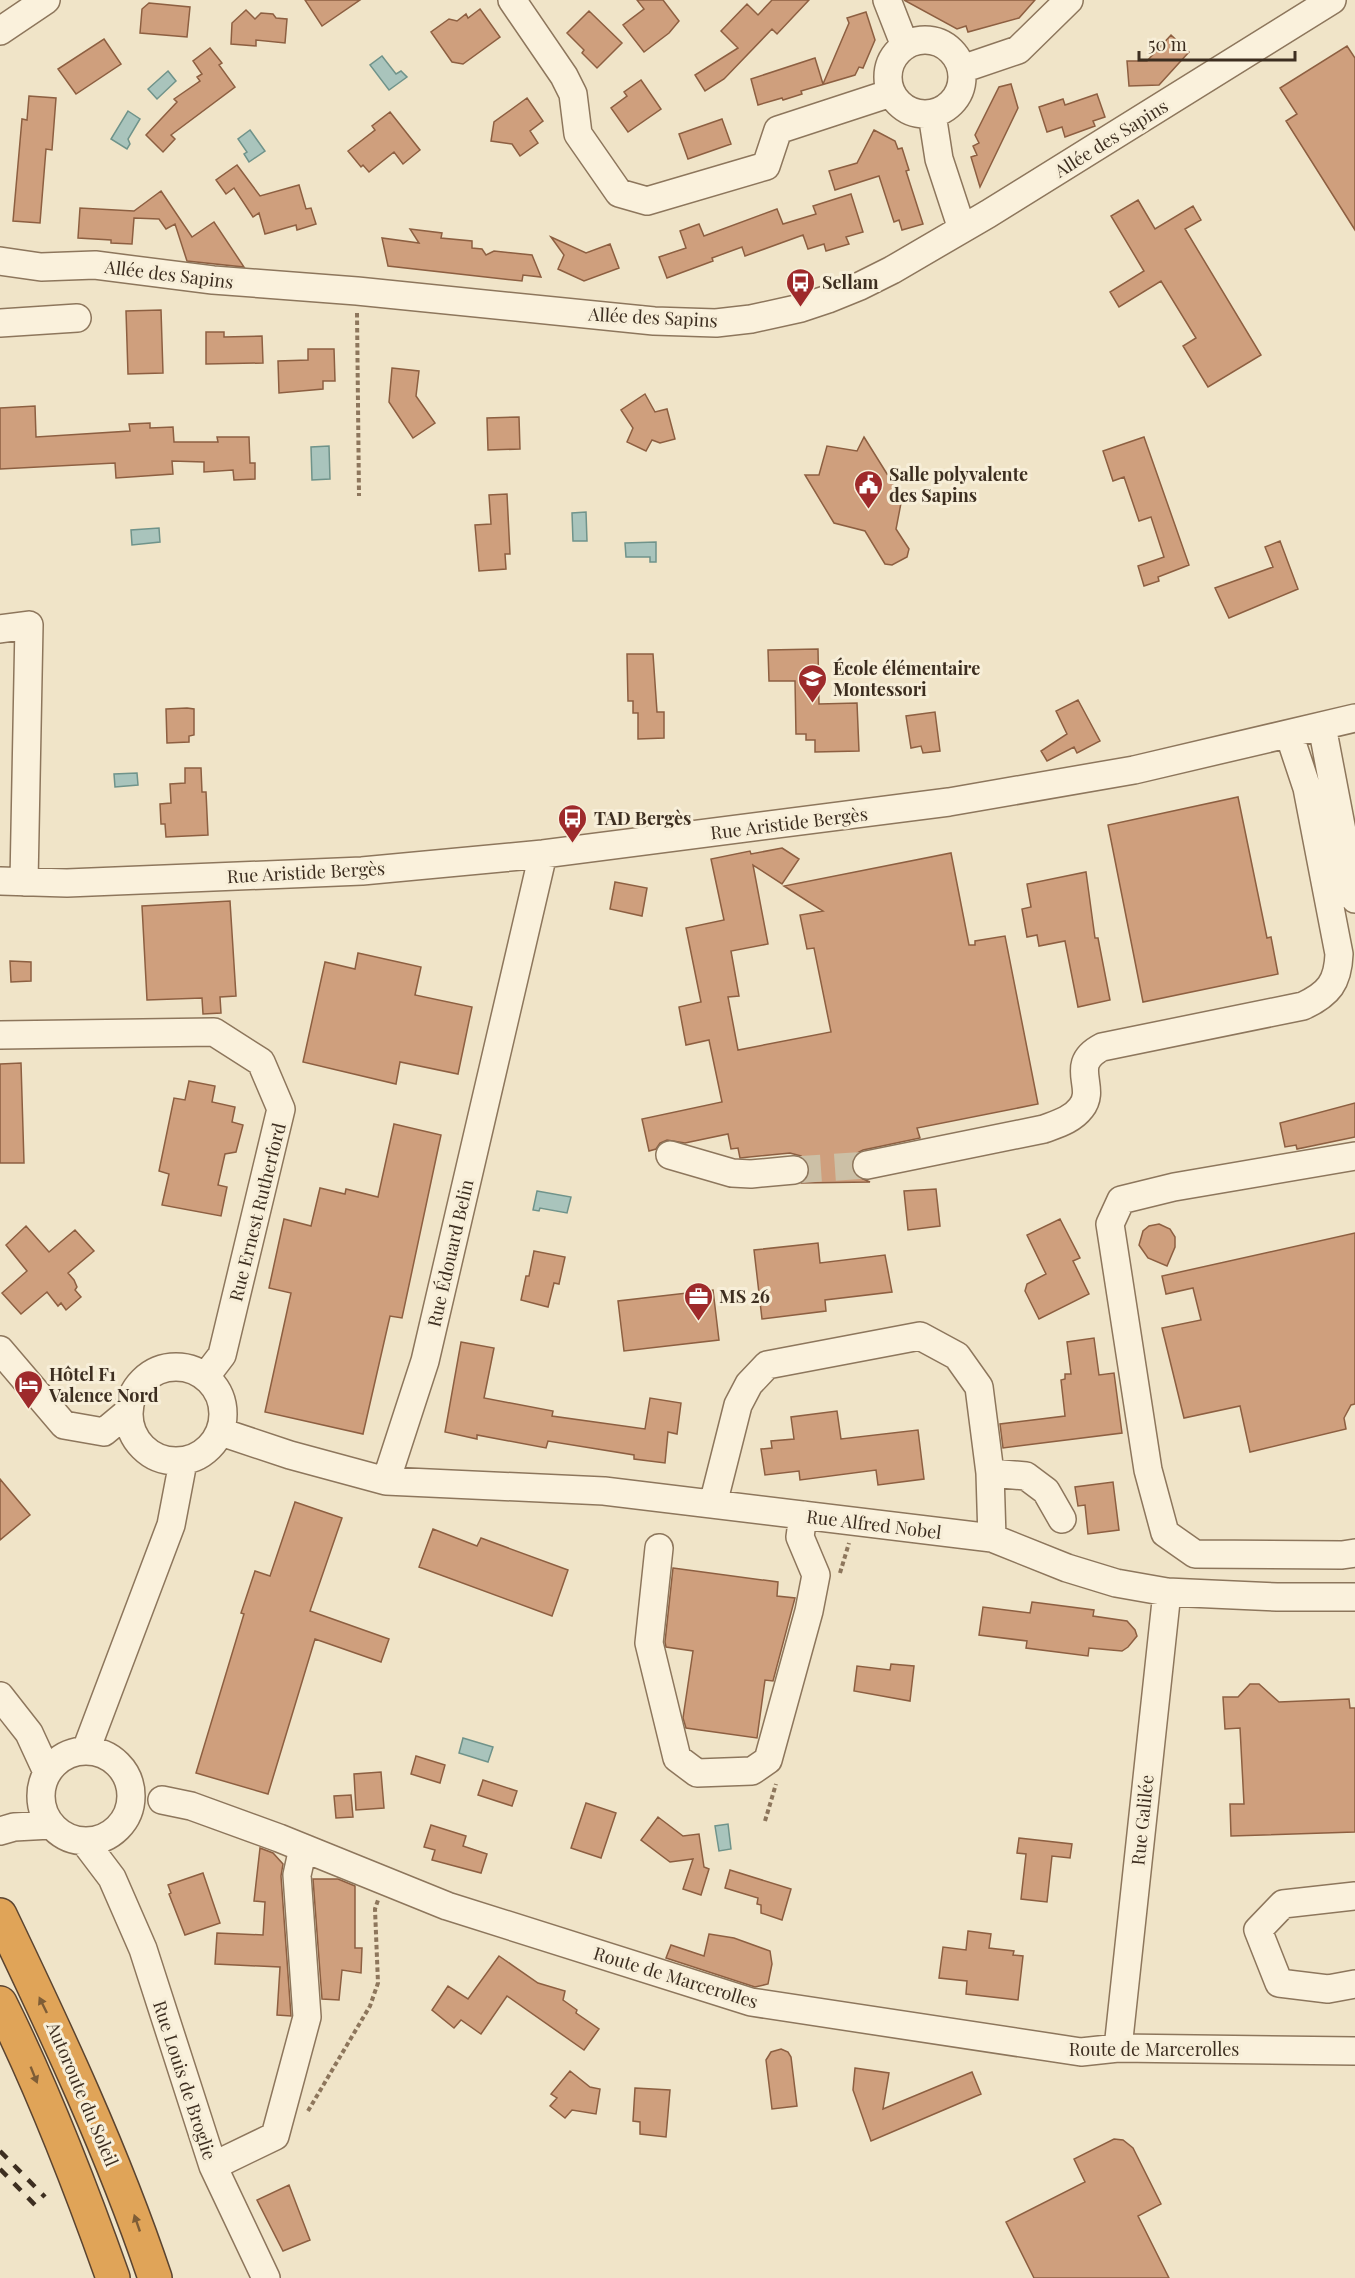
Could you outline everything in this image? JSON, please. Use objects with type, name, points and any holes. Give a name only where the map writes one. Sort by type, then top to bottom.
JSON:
[{"type":"highway","name":"Autoroute du Soleil","points":[[0,1915],[57,2034],[132,2209],[155,2278]]},
{"type":"highway","name":"Autoroute du Soleil","points":[[0,2003],[23,2048],[94,2224],[113,2278]]},
{"type":"street","points":[[0,31],[46,0]]},
{"type":"street","points":[[512,0],[564,76],[573,94],[578,134],[619,194],[647,201],[766,166],[778,130],[891,93]]},
{"type":"street","points":[[887,0],[905,46]]},
{"type":"street","points":[[962,69],[1018,50],[1069,0]]},
{"type":"street","name":"Allée des Sapins","points":[[0,261],[41,267],[95,265],[213,280],[357,291],[654,321],[716,323],[751,319],[801,308],[838,295],[881,275],[962,230],[1332,0]]},
{"type":"street","points":[[916,41],[939,42],[957,58],[962,69],[959,92],[943,109],[932,114],[908,111],[898,104],[891,93],[888,83],[891,62],[905,46],[916,41]]},
{"type":"street","points":[[932,114],[939,159],[962,230]]},
{"type":"street","points":[[0,323],[76,318]]},
{"type":"street","points":[[0,629],[29,625],[12,881]]},
{"type":"street","name":"Rue Aristide Bergès","points":[[12,881],[67,883],[362,871],[543,854],[949,802],[1134,770],[1355,718]]},
{"type":"street","points":[[1322,726],[1355,900]]},
{"type":"street","points":[[867,1165],[1044,1129],[1066,1120],[1081,1108],[1086,1097],[1086,1062],[1090,1053],[1102,1047],[1303,1006],[1316,1000],[1328,990],[1339,969],[1339,954],[1307,788],[1289,734]]},
{"type":"street","name":"Rue Édouard Belin","points":[[386,1481],[425,1361],[543,854]]},
{"type":"street","name":"Rue Ernest Rutherford","points":[[0,1035],[214,1032],[261,1062],[282,1109],[222,1355],[206,1376]]},
{"type":"street","points":[[670,1155],[732,1173],[751,1174],[794,1170]]},
{"type":"street","points":[[1355,1156],[1174,1187],[1121,1200],[1110,1224],[1148,1470],[1165,1533],[1195,1554],[1342,1555],[1355,1552]]},
{"type":"street","points":[[713,1504],[738,1405],[749,1383],[767,1365],[920,1336],[957,1356],[978,1387],[990,1473],[992,1538]]},
{"type":"street","points":[[0,1350],[64,1425],[104,1432],[128,1412]]},
{"type":"street","points":[[186,1367],[206,1376],[218,1390],[224,1410],[221,1431],[206,1452],[183,1462],[162,1460],[144,1450],[132,1433],[128,1412],[134,1390],[150,1374],[186,1367]]},
{"type":"street","points":[[221,1431],[290,1455],[386,1481]]},
{"type":"street","points":[[0,1696],[29,1732],[75,1758],[123,1769],[130,1800],[122,1823],[96,1838],[67,1837],[46,1816],[41,1790],[75,1758],[102,1707],[171,1525],[183,1462]]},
{"type":"street","points":[[990,1473],[1026,1476],[1046,1491],[1062,1519]]},
{"type":"street","name":"Rue Alfred Nobel","points":[[386,1481],[604,1491],[992,1538],[1067,1568],[1116,1582],[1167,1592],[1277,1597],[1355,1597]]},
{"type":"street","points":[[659,1548],[649,1643],[677,1758],[698,1773],[752,1772],[768,1760],[810,1611],[816,1575],[800,1537],[803,1515]]},
{"type":"street","name":"Rue Galilée","points":[[1118,2048],[1167,1592]]},
{"type":"street","name":"Route de Marcerolles","points":[[130,1800],[162,1800],[191,1806],[447,1906],[751,2002],[1081,2052],[1118,2048],[1355,2051]]},
{"type":"street","points":[[7,1829],[46,1816]]},
{"type":"street","name":"Rue Louis de Broglie","points":[[96,1838],[143,1949],[213,2166],[266,2278]]},
{"type":"street","points":[[213,2166],[275,2136],[307,2017],[297,1875],[303,1848]]},
{"type":"street","points":[[1355,1896],[1283,1904],[1258,1930],[1279,1983],[1328,1989],[1355,1984]]},
{"type":"path","points":[[357,291],[359,496]]},
{"type":"path","points":[[306,2113],[370,2006],[378,1983],[375,1909],[384,1881]]},
{"type":"water","points":[[382,56],[396,74],[401,71],[407,77],[389,90],[370,65]]},
{"type":"water","points":[[168,71],[176,81],[157,99],[148,89]]},
{"type":"water","points":[[128,111],[140,119],[128,139],[130,144],[127,149],[111,139]]},
{"type":"water","points":[[250,130],[265,151],[249,162],[244,154],[247,152],[238,139]]},
{"type":"water","points":[[329,446],[330,479],[312,480],[311,447]]},
{"type":"water","points":[[586,512],[587,541],[573,541],[572,513]]},
{"type":"water","points":[[159,528],[160,542],[132,545],[131,530]]},
{"type":"water","points":[[656,542],[656,562],[650,562],[650,557],[626,557],[625,543]]},
{"type":"water","points":[[137,773],[138,785],[115,787],[114,774]]},
{"type":"water","points":[[537,1191],[571,1197],[567,1213],[540,1208],[539,1211],[533,1210]]},
{"type":"water","points":[[463,1738],[493,1747],[488,1762],[459,1753]]},
{"type":"water","points":[[728,1824],[731,1849],[719,1851],[715,1826]]},
{"type":"building","points":[[305,0],[360,0],[322,26]]},
{"type":"building","points":[[637,0],[663,0],[679,21],[669,33],[644,52],[623,25],[644,9]]},
{"type":"building","points":[[772,0],[809,0],[777,34],[772,29],[724,79],[705,91],[695,75],[738,48],[721,31],[747,4],[758,15]]},
{"type":"building","points":[[904,0],[1035,0],[1019,18],[968,32],[966,26],[957,29]]},
{"type":"building","points":[[149,3],[190,7],[187,37],[140,33],[142,9]]},
{"type":"building","points":[[480,9],[500,37],[463,64],[452,62],[431,32],[449,19],[457,21],[466,14],[468,18]]},
{"type":"building","points":[[246,10],[255,19],[261,13],[287,19],[285,43],[256,40],[256,46],[231,44],[232,23]]},
{"type":"building","points":[[589,11],[622,43],[597,68],[582,53],[584,50],[567,33]]},
{"type":"building","points":[[866,12],[875,40],[863,68],[859,67],[855,75],[801,91],[802,94],[783,100],[782,98],[758,105],[751,79],[815,58],[823,84],[849,23],[847,18]]},
{"type":"building","points":[[1171,35],[1189,52],[1159,85],[1129,86],[1127,61],[1147,61]]},
{"type":"building","points":[[104,39],[121,64],[76,94],[58,69]]},
{"type":"building","points":[[1347,46],[1355,58],[1355,230],[1286,121],[1297,114],[1280,88]]},
{"type":"building","points":[[210,48],[222,63],[219,65],[235,87],[171,135],[175,139],[163,152],[146,135],[177,102],[174,99],[200,81],[197,77],[202,74],[193,61]]},
{"type":"building","points":[[641,80],[661,109],[628,132],[611,108],[627,96],[624,92]]},
{"type":"building","points":[[1011,84],[1018,108],[980,187],[971,157],[977,155],[973,146],[979,143],[975,135],[999,87]]},
{"type":"building","points":[[1097,94],[1105,117],[1093,121],[1095,126],[1065,137],[1062,127],[1047,132],[1039,107],[1063,99],[1065,105]]},
{"type":"building","points":[[29,96],[56,98],[52,150],[46,149],[40,223],[13,221],[22,119],[27,120]]},
{"type":"building","points":[[527,98],[543,121],[530,131],[538,143],[520,156],[512,144],[491,141],[494,122]]},
{"type":"building","points":[[390,112],[420,150],[403,164],[394,152],[369,172],[363,165],[361,167],[348,151],[375,130],[372,126]]},
{"type":"building","points":[[722,119],[731,144],[688,159],[679,134]]},
{"type":"building","points":[[874,130],[895,141],[898,149],[902,148],[909,170],[906,171],[923,224],[902,230],[899,220],[894,222],[879,176],[835,190],[829,171],[857,163]]},
{"type":"building","points":[[237,165],[260,196],[299,185],[306,209],[311,208],[316,224],[297,230],[296,225],[265,234],[259,213],[253,217],[234,188],[226,194],[216,180]]},
{"type":"building","points":[[161,191],[192,237],[214,222],[244,267],[187,261],[175,224],[166,229],[159,219],[134,218],[132,244],[78,238],[80,208],[134,211]]},
{"type":"building","points":[[851,194],[863,232],[846,237],[849,244],[826,251],[824,244],[808,249],[803,235],[745,256],[742,247],[712,258],[713,261],[667,278],[659,257],[686,248],[680,231],[699,224],[704,236],[777,209],[783,224],[816,214],[813,206]]},
{"type":"building","points":[[1138,200],[1155,229],[1193,206],[1201,220],[1185,229],[1261,355],[1208,387],[1183,346],[1196,338],[1161,281],[1119,307],[1110,292],[1144,271],[1111,216]]},
{"type":"building","points":[[410,229],[442,233],[441,238],[472,241],[472,248],[482,249],[486,255],[494,251],[532,255],[541,277],[523,275],[522,281],[388,266],[382,238],[419,243]]},
{"type":"building","points":[[551,237],[586,253],[610,244],[619,268],[584,281],[558,269],[564,255]]},
{"type":"building","points":[[161,310],[163,373],[128,374],[126,311]]},
{"type":"building","points":[[206,332],[224,332],[224,337],[262,336],[263,363],[206,364]]},
{"type":"building","points":[[308,349],[334,349],[335,381],[323,381],[323,389],[279,393],[278,361],[308,360]]},
{"type":"building","points":[[392,368],[419,371],[416,396],[435,423],[413,438],[389,402]]},
{"type":"building","points":[[645,394],[655,412],[667,409],[675,439],[660,443],[652,440],[646,451],[627,442],[633,428],[621,410]]},
{"type":"building","points":[[35,406],[36,437],[130,431],[129,424],[150,423],[150,428],[173,427],[174,442],[218,442],[217,437],[249,437],[250,463],[255,463],[255,479],[234,480],[233,470],[204,472],[204,462],[172,461],[173,474],[116,478],[115,463],[0,469],[0,408]]},
{"type":"building","points":[[519,417],[520,449],[488,450],[487,418]]},
{"type":"building","name":"Salle polyvalente des Sapins","points":[[864,437],[902,498],[896,529],[909,549],[907,557],[892,565],[885,564],[865,531],[834,523],[805,475],[819,475],[827,446],[857,451]]},
{"type":"building","points":[[1144,437],[1189,565],[1158,577],[1159,581],[1144,586],[1138,566],[1164,557],[1151,517],[1139,521],[1124,477],[1113,481],[1103,451]]},
{"type":"building","points":[[507,494],[510,554],[505,554],[506,569],[479,571],[475,525],[491,524],[489,495]]},
{"type":"building","points":[[1280,541],[1298,589],[1229,618],[1215,588],[1273,567],[1265,547]]},
{"type":"building","points":[[818,649],[819,704],[857,703],[859,751],[815,752],[815,740],[806,740],[806,734],[796,734],[795,681],[769,681],[768,650]]},
{"type":"building","points":[[627,654],[653,654],[657,712],[664,712],[664,738],[638,739],[638,713],[633,713],[633,701],[628,701]]},
{"type":"building","points":[[1078,700],[1100,741],[1077,753],[1074,747],[1047,761],[1041,751],[1067,734],[1056,711]]},
{"type":"building","points":[[166,709],[194,709],[194,735],[189,736],[189,742],[167,743]]},
{"type":"building","points":[[935,712],[940,751],[923,753],[921,746],[911,748],[906,716]]},
{"type":"building","points":[[185,768],[201,768],[202,792],[206,792],[208,835],[166,837],[165,824],[161,824],[160,804],[171,803],[170,784],[185,783]]},
{"type":"building","points":[[1238,797],[1267,938],[1271,937],[1278,974],[1143,1002],[1108,825]]},
{"type":"building","points":[[782,848],[799,859],[782,884],[753,865],[768,944],[731,951],[739,996],[728,997],[738,1050],[831,1032],[814,948],[807,949],[800,915],[823,911],[784,886],[951,853],[969,945],[975,945],[975,941],[1005,936],[1038,1104],[917,1128],[920,1138],[863,1150],[852,1159],[852,1169],[856,1176],[870,1182],[802,1183],[808,1177],[810,1169],[807,1161],[801,1156],[790,1153],[740,1158],[738,1148],[731,1149],[728,1134],[685,1143],[667,1140],[660,1143],[656,1149],[649,1151],[642,1119],[722,1102],[709,1040],[686,1045],[679,1007],[701,1002],[686,928],[724,920],[711,859],[750,851],[751,854]]},
{"type":"building","points":[[1086,872],[1095,938],[1098,938],[1110,1000],[1078,1007],[1065,941],[1039,946],[1037,935],[1027,937],[1022,909],[1031,907],[1027,884]]},
{"type":"building","points":[[615,882],[647,888],[642,916],[610,909]]},
{"type":"building","points":[[230,901],[236,996],[220,997],[221,1013],[203,1014],[202,998],[147,1000],[142,906]]},
{"type":"building","points":[[358,953],[421,967],[415,995],[472,1007],[458,1074],[400,1062],[396,1084],[303,1062],[325,962],[355,969]]},
{"type":"building","points":[[10,961],[31,962],[31,981],[11,982]]},
{"type":"building","points":[[21,1063],[24,1163],[0,1163],[0,1064]]},
{"type":"building","points":[[189,1081],[215,1086],[212,1102],[235,1107],[232,1122],[243,1125],[236,1152],[225,1154],[218,1185],[227,1187],[221,1216],[162,1205],[169,1174],[159,1171],[174,1098],[185,1100]]},
{"type":"building","points":[[1355,1103],[1355,1137],[1297,1149],[1296,1145],[1285,1147],[1280,1123]]},
{"type":"building","points":[[394,1124],[441,1135],[402,1318],[390,1316],[363,1434],[265,1412],[291,1293],[269,1288],[284,1219],[311,1226],[320,1188],[345,1194],[346,1189],[378,1197]]},
{"type":"building","points":[[936,1189],[940,1226],[908,1230],[904,1191]]},
{"type":"building","points":[[1060,1219],[1080,1258],[1073,1261],[1089,1294],[1039,1319],[1025,1291],[1027,1284],[1046,1274],[1027,1235]]},
{"type":"building","points":[[1159,1224],[1170,1229],[1175,1237],[1175,1247],[1167,1266],[1148,1258],[1139,1245],[1143,1231],[1149,1226]]},
{"type":"building","points":[[26,1226],[49,1252],[75,1230],[94,1251],[68,1273],[77,1287],[75,1290],[81,1297],[66,1310],[61,1303],[58,1306],[47,1292],[21,1314],[2,1293],[27,1271],[6,1245]]},
{"type":"building","points":[[1355,1233],[1355,1404],[1351,1405],[1344,1418],[1346,1429],[1250,1452],[1240,1406],[1184,1418],[1162,1328],[1201,1320],[1193,1288],[1166,1294],[1162,1276]]},
{"type":"building","points":[[818,1243],[820,1263],[885,1255],[892,1292],[825,1300],[826,1311],[762,1319],[754,1250]]},
{"type":"building","points":[[534,1251],[565,1257],[559,1284],[554,1283],[548,1307],[521,1300]]},
{"type":"building","points":[[713,1290],[719,1340],[624,1351],[618,1301]]},
{"type":"building","points":[[1094,1338],[1099,1375],[1114,1373],[1122,1433],[1003,1448],[1000,1424],[1065,1416],[1061,1380],[1065,1379],[1065,1374],[1071,1374],[1067,1342]]},
{"type":"building","points":[[461,1342],[494,1348],[484,1398],[553,1411],[552,1416],[645,1429],[650,1398],[681,1403],[677,1434],[668,1432],[665,1463],[634,1459],[634,1455],[548,1441],[546,1448],[477,1435],[477,1439],[445,1432]]},
{"type":"building","points":[[837,1411],[841,1439],[918,1430],[924,1479],[878,1485],[876,1470],[800,1480],[799,1471],[765,1475],[761,1449],[772,1448],[771,1441],[794,1439],[791,1417]]},
{"type":"building","points":[[0,1479],[30,1515],[0,1540]]},
{"type":"building","points":[[1113,1482],[1119,1530],[1088,1534],[1085,1505],[1078,1506],[1075,1487]]},
{"type":"building","points":[[295,1502],[342,1518],[310,1611],[389,1639],[381,1662],[315,1639],[268,1794],[196,1773],[255,1571],[270,1576]]},
{"type":"building","points":[[433,1529],[477,1546],[481,1538],[568,1570],[552,1616],[419,1567]]},
{"type":"building","points":[[673,1568],[778,1582],[777,1596],[795,1598],[773,1681],[765,1680],[757,1738],[686,1728],[683,1718],[693,1651],[666,1647],[665,1642]]},
{"type":"building","points":[[1032,1602],[1094,1610],[1093,1616],[1127,1621],[1137,1636],[1122,1651],[1089,1648],[1088,1656],[1026,1648],[1027,1641],[979,1635],[983,1607],[1030,1613]]},
{"type":"building","points":[[891,1664],[914,1666],[910,1701],[854,1691],[857,1666],[890,1670]]},
{"type":"building","points":[[1250,1684],[1259,1684],[1279,1702],[1349,1699],[1350,1708],[1355,1708],[1355,1832],[1231,1836],[1230,1804],[1244,1804],[1240,1728],[1225,1729],[1223,1697],[1238,1697]]},
{"type":"building","points":[[416,1756],[445,1765],[440,1783],[411,1774]]},
{"type":"building","points":[[381,1772],[384,1808],[356,1810],[354,1774]]},
{"type":"building","points":[[483,1780],[517,1791],[512,1806],[478,1795]]},
{"type":"building","points":[[351,1795],[353,1817],[336,1818],[334,1796]]},
{"type":"building","points":[[586,1803],[616,1813],[601,1858],[571,1848]]},
{"type":"building","points":[[658,1817],[683,1836],[699,1834],[704,1867],[709,1869],[701,1895],[683,1889],[693,1859],[670,1862],[641,1840]]},
{"type":"building","points":[[431,1825],[466,1836],[463,1846],[487,1854],[481,1873],[432,1860],[435,1850],[424,1847]]},
{"type":"building","points":[[1019,1838],[1072,1844],[1070,1858],[1052,1856],[1047,1902],[1021,1899],[1026,1854],[1017,1853]]},
{"type":"building","points":[[260,1848],[273,1853],[283,1864],[281,1876],[291,2016],[277,2015],[280,1967],[215,1964],[217,1933],[263,1935],[265,1902],[254,1901]]},
{"type":"building","points":[[730,1870],[791,1889],[782,1920],[761,1913],[761,1905],[757,1904],[758,1898],[725,1888]]},
{"type":"building","points":[[203,1873],[220,1923],[185,1935],[169,1894],[171,1893],[168,1885]]},
{"type":"building","points":[[313,1879],[338,1879],[355,1886],[355,1948],[362,1948],[361,1973],[342,1970],[339,2000],[322,1999]]},
{"type":"building","points":[[968,1931],[991,1934],[989,1948],[1014,1951],[1013,1955],[1023,1956],[1018,2000],[966,1994],[967,1981],[939,1978],[943,1947],[966,1950]]},
{"type":"building","points":[[709,1934],[734,1938],[770,1951],[772,1964],[768,1984],[755,1987],[666,1958],[671,1945],[704,1956]]},
{"type":"building","points":[[499,1956],[538,1983],[565,1991],[563,2000],[577,2010],[576,2013],[599,2029],[584,2050],[507,1996],[481,2034],[461,2020],[454,2028],[432,2010],[448,1986],[468,1999]]},
{"type":"building","points":[[781,2049],[788,2052],[791,2057],[797,2106],[772,2109],[766,2060],[771,2052]]},
{"type":"building","points":[[855,2068],[889,2073],[883,2109],[972,2072],[981,2094],[871,2141],[853,2090]]},
{"type":"building","points":[[570,2071],[590,2087],[600,2089],[596,2114],[572,2110],[565,2118],[550,2106],[557,2098],[551,2094]]},
{"type":"building","points":[[635,2088],[670,2090],[666,2137],[640,2134],[640,2122],[633,2121]]},
{"type":"building","points":[[1114,2139],[1123,2140],[1133,2148],[1161,2204],[1138,2216],[1169,2278],[1034,2278],[1006,2222],[1085,2182],[1074,2159]]},
{"type":"building","points":[[289,2185],[310,2240],[283,2251],[257,2200]]},
{"type":"tunnel","points":[[794,1170],[867,1165]]},
{"type":"railway","points":[[0,2151],[45,2197]]},
{"type":"railway","points":[[0,2169],[36,2206]]},
{"type":"place","name":"Sellam","points":[[801,308]]},
{"type":"place","name":"Salle polyvalente des Sapins","points":[[868,510]]},
{"type":"place","name":"École élémentaire Montessori","points":[[812,704]]},
{"type":"place","name":"TAD Bergès","points":[[573,844]]},
{"type":"place","name":"MS 26","points":[[698,1322]]},
{"type":"place","name":"Hôtel F1 Valence Nord","points":[[28,1410]]}]
